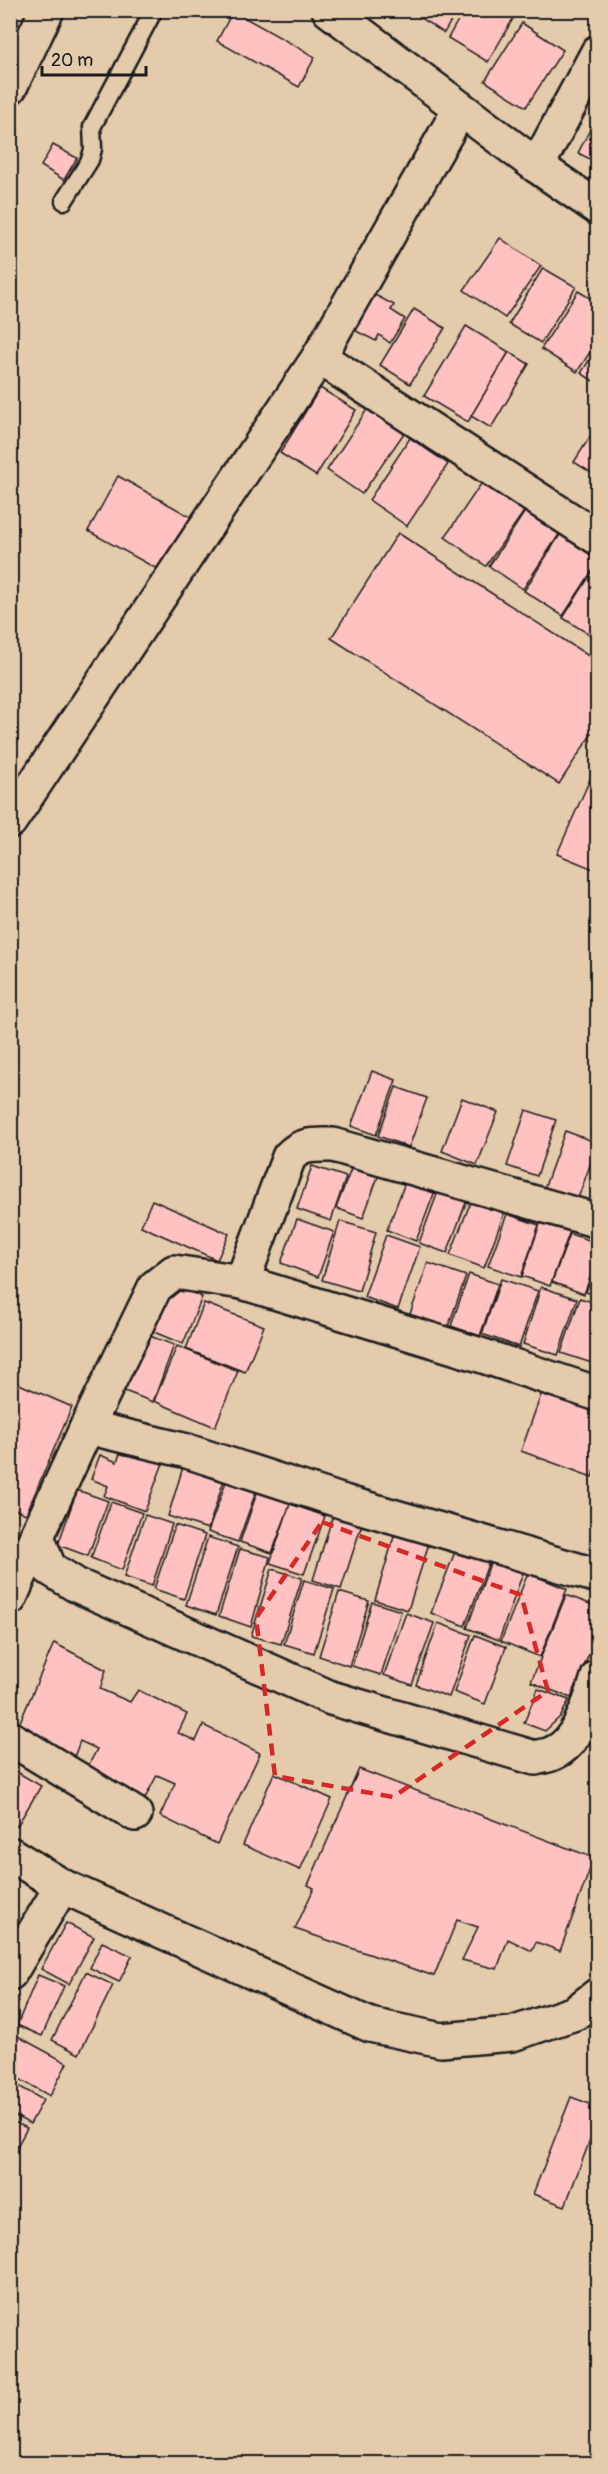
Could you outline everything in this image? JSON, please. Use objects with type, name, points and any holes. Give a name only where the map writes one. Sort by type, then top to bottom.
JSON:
[{"type":"street","points":[[10,87],[47,10]]},
{"type":"street","points":[[329,10],[537,166],[597,208]]},
{"type":"street","points":[[537,166],[597,52]]},
{"type":"street","points":[[10,820],[319,357],[460,109]]},
{"type":"street","points":[[319,357],[597,538]]},
{"type":"street","points":[[242,1282],[289,1157],[298,1148],[306,1146],[333,1145],[597,1221]]},
{"type":"street","points":[[10,1598],[87,1427],[155,1287],[174,1272],[242,1282],[477,1354],[597,1394]]},
{"type":"street","points":[[87,1427],[187,1451],[344,1502],[597,1576]]},
{"type":"street","points":[[37,1536],[49,1568],[76,1585],[331,1698],[535,1758],[555,1753],[570,1742],[595,1696]]},
{"type":"street","points":[[10,1738],[135,1814]]},
{"type":"street","points":[[10,1854],[62,1886],[370,2025],[441,2040],[513,2034],[575,2013],[597,1995]]},
{"type":"street","points":[[10,1973],[62,1886]]},
{"type":"lane","points":[[64,201],[90,160],[93,149],[93,127],[154,10]]},
{"type":"highlighted area","points":[[322,1522],[521,1595],[548,1691],[393,1797],[275,1776],[256,1618]]},
{"type":"building","points":[[408,10],[457,10],[444,33]]},
{"type":"building","points":[[464,10],[518,10],[488,62],[448,38]]},
{"type":"building","points":[[233,11],[315,57],[299,87],[217,41]]},
{"type":"building","points":[[522,23],[563,50],[526,107],[485,81]]},
{"type":"building","points":[[598,114],[598,163],[578,153]]},
{"type":"building","points":[[53,145],[77,158],[64,180],[41,166]]},
{"type":"building","points":[[500,238],[541,266],[505,318],[464,290]]},
{"type":"building","points":[[543,268],[576,287],[541,343],[509,324]]},
{"type":"building","points":[[578,291],[598,303],[598,340],[577,372],[541,349]]},
{"type":"building","points":[[365,295],[373,299],[375,295],[394,305],[391,310],[405,319],[390,343],[379,335],[376,341],[356,331],[360,324],[350,319]]},
{"type":"building","points":[[414,309],[445,328],[410,384],[380,365]]},
{"type":"building","points":[[466,326],[509,352],[468,422],[424,396]]},
{"type":"building","points":[[598,347],[598,384],[581,373]]},
{"type":"building","points":[[509,352],[529,364],[491,428],[471,416]]},
{"type":"building","points":[[320,388],[356,410],[316,476],[280,453]]},
{"type":"building","points":[[368,408],[404,433],[362,494],[327,470]]},
{"type":"building","points":[[598,424],[598,477],[574,462]]},
{"type":"building","points":[[410,438],[448,464],[407,526],[369,500]]},
{"type":"building","points":[[118,476],[198,521],[168,575],[88,531]]},
{"type":"building","points":[[483,481],[525,510],[486,566],[445,537]]},
{"type":"building","points":[[526,510],[560,533],[523,589],[489,566]]},
{"type":"building","points":[[398,533],[598,662],[598,724],[559,784],[331,638]]},
{"type":"building","points":[[561,533],[598,556],[598,562],[563,616],[524,591]]},
{"type":"building","points":[[598,563],[598,640],[563,618]]},
{"type":"building","points":[[598,761],[598,871],[557,854]]},
{"type":"building","points":[[372,1071],[396,1080],[376,1135],[351,1126]]},
{"type":"building","points":[[396,1087],[427,1098],[409,1147],[378,1136]]},
{"type":"building","points":[[462,1098],[498,1112],[477,1165],[442,1151]]},
{"type":"building","points":[[526,1110],[556,1120],[537,1176],[507,1166]]},
{"type":"building","points":[[565,1131],[598,1143],[577,1201],[544,1189]]},
{"type":"building","points":[[353,1164],[379,1174],[363,1218],[336,1208]]},
{"type":"building","points":[[312,1166],[346,1177],[331,1221],[297,1209]]},
{"type":"building","points":[[406,1180],[435,1191],[416,1241],[387,1230]]},
{"type":"building","points":[[439,1189],[467,1200],[447,1253],[419,1243]]},
{"type":"building","points":[[473,1196],[506,1208],[484,1268],[450,1255]]},
{"type":"building","points":[[152,1200],[229,1234],[217,1260],[141,1226]]},
{"type":"building","points":[[507,1214],[539,1225],[521,1277],[488,1266]]},
{"type":"building","points":[[297,1219],[334,1232],[318,1277],[281,1263]]},
{"type":"building","points":[[340,1221],[376,1232],[359,1291],[322,1280]]},
{"type":"building","points":[[541,1221],[570,1231],[550,1286],[522,1276]]},
{"type":"building","points":[[570,1234],[598,1243],[598,1256],[584,1294],[552,1282]]},
{"type":"building","points":[[386,1235],[420,1247],[398,1309],[364,1297]]},
{"type":"building","points":[[598,1260],[598,1296],[586,1292]]},
{"type":"building","points":[[428,1263],[466,1276],[447,1330],[409,1317]]},
{"type":"building","points":[[469,1274],[498,1284],[480,1336],[451,1326]]},
{"type":"building","points":[[501,1279],[538,1291],[519,1347],[482,1334]]},
{"type":"building","points":[[168,1283],[202,1297],[183,1344],[149,1330]]},
{"type":"building","points":[[541,1287],[577,1299],[558,1355],[523,1344]]},
{"type":"building","points":[[580,1298],[598,1304],[598,1365],[561,1353]]},
{"type":"building","points":[[204,1303],[264,1326],[245,1372],[186,1349]]},
{"type":"building","points":[[144,1334],[174,1345],[153,1402],[122,1390]]},
{"type":"building","points":[[177,1346],[238,1371],[215,1427],[154,1401]]},
{"type":"building","points":[[10,1380],[72,1407],[26,1514],[10,1507]]},
{"type":"building","points":[[542,1392],[598,1413],[598,1461],[592,1477],[521,1451]]},
{"type":"building","points":[[125,1440],[166,1455],[145,1511],[104,1496],[108,1486],[91,1479],[100,1455],[117,1462]]},
{"type":"building","points":[[183,1467],[224,1480],[208,1529],[168,1516]]},
{"type":"building","points":[[228,1476],[258,1486],[238,1542],[208,1532]]},
{"type":"building","points":[[259,1487],[292,1499],[272,1553],[240,1542]]},
{"type":"building","points":[[77,1490],[108,1501],[88,1556],[58,1545]]},
{"type":"building","points":[[111,1502],[142,1513],[122,1570],[91,1558]]},
{"type":"building","points":[[290,1504],[325,1516],[304,1574],[270,1563]]},
{"type":"building","points":[[145,1515],[172,1524],[152,1586],[124,1577]]},
{"type":"building","points":[[333,1515],[362,1524],[341,1589],[313,1580]]},
{"type":"building","points":[[175,1525],[205,1535],[184,1599],[154,1589]]},
{"type":"building","points":[[396,1530],[430,1540],[408,1610],[375,1600]]},
{"type":"building","points":[[208,1537],[238,1547],[216,1615],[186,1605]]},
{"type":"building","points":[[457,1547],[490,1559],[465,1626],[431,1613]]},
{"type":"building","points":[[240,1549],[270,1557],[251,1627],[219,1616]]},
{"type":"building","points":[[492,1558],[524,1570],[499,1640],[467,1628]]},
{"type":"building","points":[[272,1569],[302,1578],[281,1644],[251,1636]]},
{"type":"building","points":[[528,1573],[567,1589],[540,1657],[501,1641]]},
{"type":"building","points":[[304,1580],[334,1589],[314,1653],[284,1644]]},
{"type":"building","points":[[339,1592],[369,1601],[349,1666],[319,1656]]},
{"type":"building","points":[[566,1595],[598,1607],[598,1632],[571,1698],[531,1682]]},
{"type":"building","points":[[372,1602],[401,1611],[381,1675],[352,1666]]},
{"type":"building","points":[[406,1613],[434,1623],[412,1685],[384,1675]]},
{"type":"building","points":[[438,1623],[471,1635],[449,1697],[416,1685]]},
{"type":"building","points":[[475,1635],[506,1647],[485,1704],[454,1692]]},
{"type":"building","points":[[54,1643],[106,1670],[100,1689],[130,1702],[138,1690],[187,1714],[178,1733],[196,1741],[203,1725],[260,1753],[217,1844],[160,1816],[175,1783],[157,1775],[140,1808],[84,1774],[97,1749],[80,1741],[71,1765],[14,1736]]},
{"type":"building","points":[[538,1689],[569,1700],[561,1716],[545,1731],[524,1723]]},
{"type":"building","points":[[10,1768],[41,1786],[17,1826],[10,1823]]},
{"type":"building","points":[[359,1769],[594,1858],[560,1951],[536,1942],[532,1951],[508,1939],[497,1969],[462,1960],[478,1927],[457,1920],[434,1976],[295,1929],[314,1888],[308,1885]]},
{"type":"building","points":[[274,1773],[332,1799],[300,1870],[243,1845]]},
{"type":"building","points":[[66,1923],[94,1937],[69,1984],[41,1969]]},
{"type":"building","points":[[102,1942],[132,1956],[119,1982],[90,1968]]},
{"type":"building","points":[[86,1972],[113,1985],[79,2054],[52,2040]]},
{"type":"building","points":[[38,1975],[64,1986],[42,2036],[17,2025]]},
{"type":"building","points":[[10,2032],[67,2063],[50,2096],[10,2074]]},
{"type":"building","points":[[10,2081],[43,2100],[30,2124],[10,2113]]},
{"type":"building","points":[[571,2097],[598,2107],[598,2119],[565,2206],[533,2194]]},
{"type":"building","points":[[10,2120],[27,2128],[14,2152],[10,2150]]}]
